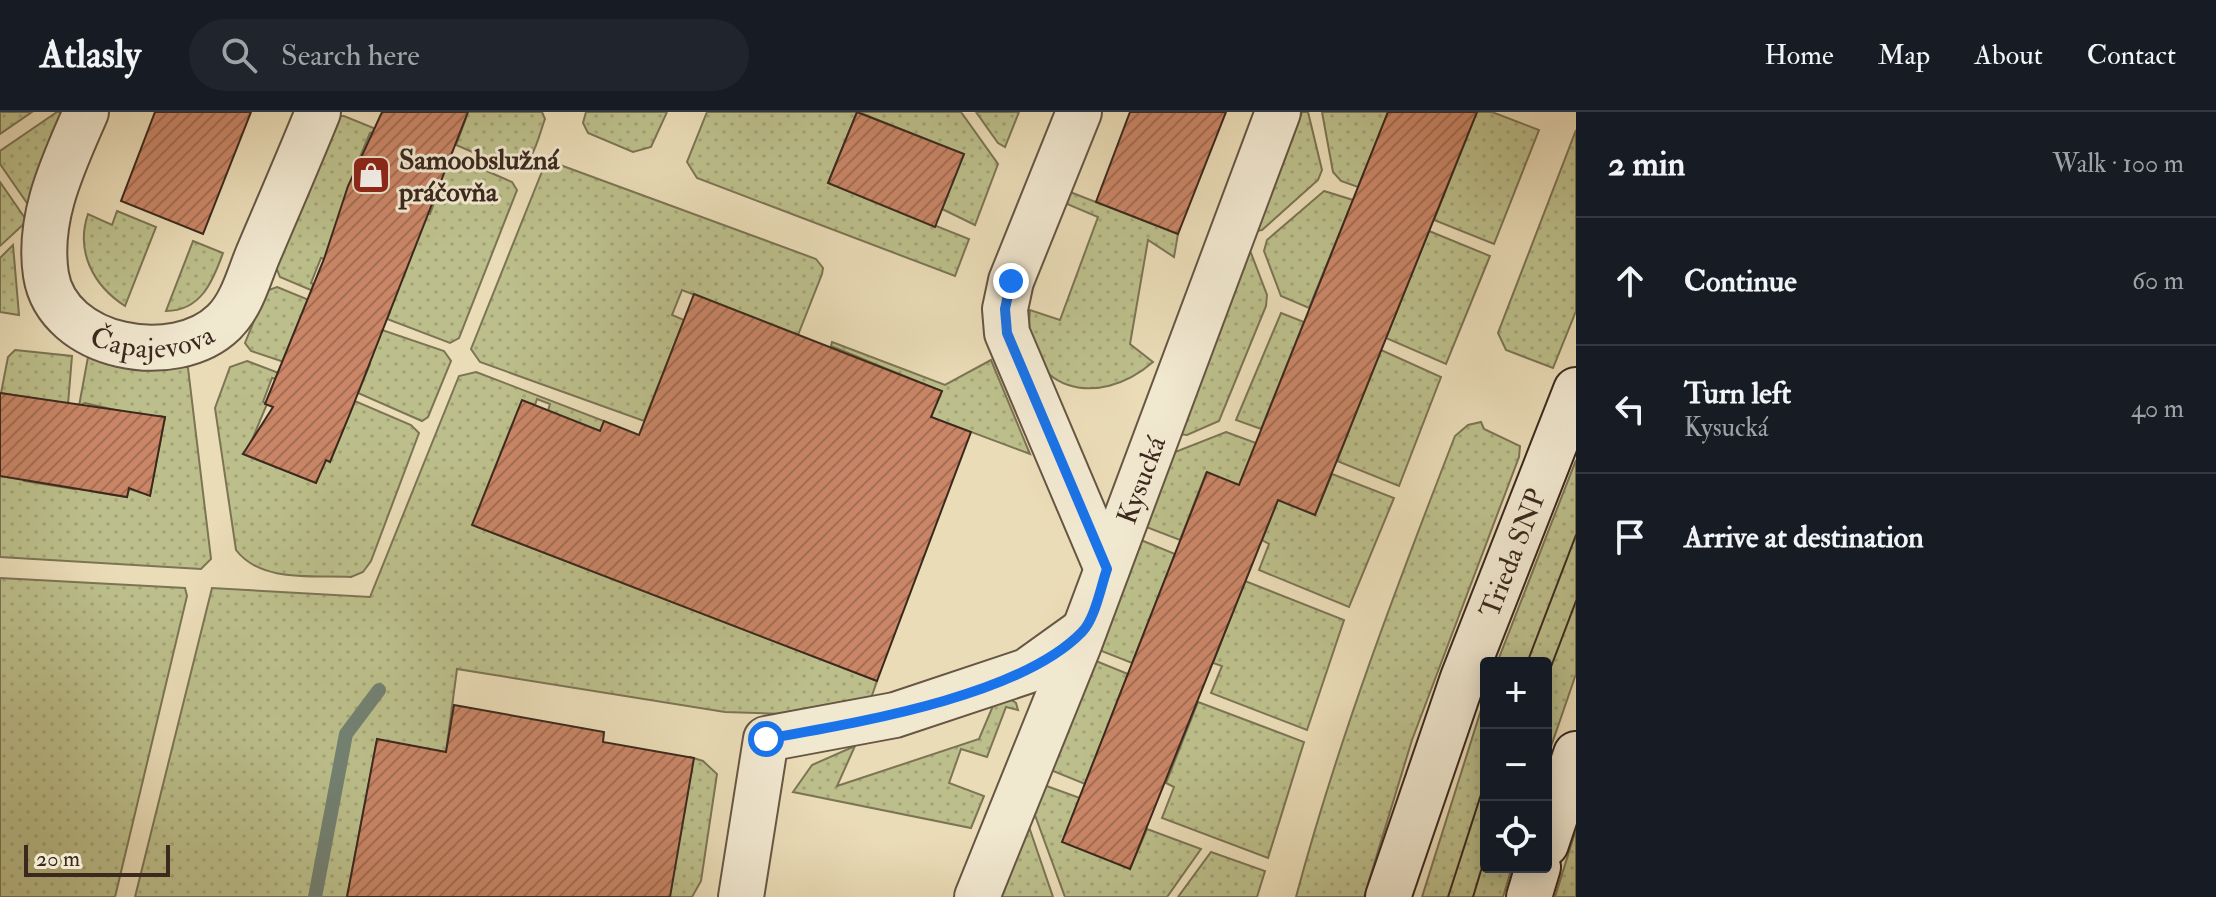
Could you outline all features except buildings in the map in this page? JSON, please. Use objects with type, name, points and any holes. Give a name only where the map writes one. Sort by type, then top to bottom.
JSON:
[{"type":"street","name":"Čapajevova","points":[[86,112],[54,191],[46,226],[49,290],[58,305],[85,329],[114,342],[142,348],[172,347],[202,337],[222,324],[233,312],[318,112]]},
{"type":"street","name":"Kysucká","points":[[1079,112],[1011,281],[1005,309],[1007,333],[1107,569]]},
{"type":"street","name":"Kysucká","points":[[1107,569],[1278,112]]},
{"type":"street","name":"Trieda SNP","points":[[1388,897],[1463,678],[1573,408]]},
{"type":"street","points":[[977,897],[1107,569]]},
{"type":"street","points":[[741,897],[766,739],[895,715],[1027,671],[1084,630]]},
{"type":"street","points":[[1552,826],[1576,754]]},
{"type":"street","points":[[1529,897],[1536,873]]},
{"type":"green space","points":[[0,112],[32,112],[0,134]]},
{"type":"green space","points":[[57,112],[69,112],[29,206],[0,164],[0,151]]},
{"type":"green space","points":[[459,112],[542,112],[545,119],[530,157],[512,169],[456,145],[466,118]]},
{"type":"green space","points":[[586,112],[667,112],[651,147],[633,152],[588,133],[583,123]]},
{"type":"green space","points":[[707,112],[857,112],[828,183],[969,239],[955,276],[697,178],[687,162]]},
{"type":"green space","points":[[858,112],[961,112],[998,164],[975,225],[942,209],[964,154]]},
{"type":"green space","points":[[976,112],[1019,112],[1005,147],[998,143]]},
{"type":"green space","points":[[1302,112],[1308,112],[1322,170],[1318,180],[1262,230],[1256,231]]},
{"type":"green space","points":[[1322,112],[1388,112],[1358,187],[1341,181],[1333,172]]},
{"type":"green space","points":[[1477,112],[1492,112],[1539,130],[1494,244],[1434,220]]},
{"type":"green space","points":[[336,116],[344,116],[376,129],[374,134],[370,133],[360,157],[364,159],[325,259],[321,258],[311,283],[315,285],[313,291],[280,277],[276,267]]},
{"type":"green space","points":[[1576,130],[1576,311],[1553,368],[1506,350],[1498,333]]},
{"type":"green space","points":[[452,156],[512,182],[517,190],[459,338],[450,343],[387,319],[390,312],[381,308],[403,274],[421,211],[430,214],[440,186],[432,183],[440,161],[448,165]]},
{"type":"green space","points":[[552,162],[816,259],[823,268],[822,274],[798,335],[682,290],[672,315],[684,320],[644,421],[480,362],[471,349],[545,164]]},
{"type":"green space","points":[[0,182],[27,221],[0,246]]},
{"type":"green space","points":[[1324,191],[1353,200],[1309,308],[1281,296],[1264,251],[1267,240]]},
{"type":"green space","points":[[1070,192],[1178,234],[1174,257],[1148,240],[1130,344],[1153,362],[1132,377],[1109,386],[1088,388],[1068,385],[1050,375],[1038,359],[1030,338],[1030,310],[1060,320],[1098,217],[1067,204]]},
{"type":"green space","points":[[117,211],[156,227],[125,306],[96,278],[84,242],[88,214],[112,225]]},
{"type":"green space","points":[[1429,231],[1490,256],[1446,364],[1386,338]]},
{"type":"green space","points":[[193,241],[223,253],[219,264],[210,284],[197,300],[178,310],[166,311]]},
{"type":"green space","points":[[13,245],[19,315],[0,312],[0,258]]},
{"type":"green space","points":[[1248,253],[1251,253],[1267,295],[1266,306],[1219,421],[1187,435],[1177,434]]},
{"type":"green space","points":[[277,287],[309,300],[284,362],[251,351],[245,343],[266,291]]},
{"type":"green space","points":[[1281,313],[1304,322],[1261,429],[1236,420]]},
{"type":"green space","points":[[382,330],[444,351],[451,361],[428,417],[422,421],[358,393],[370,364],[361,360]]},
{"type":"green space","points":[[832,342],[945,385],[991,360],[1030,454],[931,417],[941,391],[831,346]]},
{"type":"green space","points":[[15,350],[72,356],[68,404],[1,393],[8,357]]},
{"type":"green space","points":[[1381,350],[1441,377],[1399,486],[1337,461]]},
{"type":"green space","points":[[88,357],[182,363],[188,368],[211,559],[201,569],[0,557],[0,476],[19,479],[25,471],[24,481],[75,489],[77,480],[96,492],[127,497],[129,489],[150,495],[165,417],[160,416],[159,420],[85,403],[79,406]]},
{"type":"green space","points":[[247,361],[279,373],[277,379],[272,378],[263,402],[267,404],[247,452],[243,454],[316,483],[322,458],[330,461],[355,401],[411,425],[419,433],[371,561],[363,572],[351,577],[274,573],[247,561],[236,550],[215,408],[230,367]]},
{"type":"green space","points":[[476,372],[604,421],[600,431],[548,411],[550,404],[537,399],[535,405],[522,401],[475,526],[877,681],[869,704],[811,715],[725,712],[457,669],[446,752],[377,740],[347,897],[135,897],[212,588],[370,597],[459,376]]},
{"type":"green space","points":[[1481,422],[1484,429],[1520,446],[1519,457],[1412,740],[1364,897],[1296,897],[1349,722],[1455,436],[1468,425]]},
{"type":"green space","points":[[1226,432],[1256,443],[1239,485],[1206,473],[1180,540],[1141,525],[1170,454]]},
{"type":"green space","points":[[1576,460],[1576,674],[1552,744],[1552,657],[1499,657]]},
{"type":"green space","points":[[1332,474],[1394,498],[1349,607],[1259,570],[1269,544],[1262,540],[1278,500],[1315,515]]},
{"type":"green space","points":[[1136,538],[1175,554],[1132,663],[1099,650]]},
{"type":"green space","points":[[0,578],[185,588],[187,596],[115,897],[0,897]]},
{"type":"green space","points":[[1245,581],[1344,620],[1307,730],[1211,693],[1222,666],[1213,663]]},
{"type":"green space","points":[[1096,661],[1128,674],[1085,784],[1053,771],[1048,763]]},
{"type":"green space","points":[[1007,697],[1016,703],[1018,710],[1006,707],[987,757],[961,749],[949,783],[984,796],[971,828],[793,792],[812,765],[855,746],[837,786],[979,739],[995,701]]},
{"type":"green space","points":[[1198,702],[1304,742],[1268,858],[1162,818],[1174,787],[1166,783]]},
{"type":"green space","points":[[1480,713],[1480,873],[1510,873],[1503,897],[1422,897]]},
{"type":"green space","points":[[690,757],[703,761],[717,774],[701,881],[692,897],[668,897]]},
{"type":"green space","points":[[1041,784],[1080,798],[1130,869],[1147,829],[1201,849],[1167,897],[1065,897],[1032,807]]},
{"type":"green space","points":[[1027,821],[1053,897],[999,897]]},
{"type":"green space","points":[[1576,829],[1576,897],[1555,897]]},
{"type":"green space","points":[[1211,852],[1265,871],[1257,897],[1178,897]]},
{"type":"waterway","points":[[315,897],[346,734],[379,690]]},
{"type":"tram line","points":[[1529,657],[1576,535]]},
{"type":"tram line","points":[[1552,664],[1576,601]]},
{"type":"tram line","points":[[1448,897],[1480,798]]},
{"type":"tram line","points":[[1473,897],[1480,873]]},
{"type":"place","name":"Samoobslužná práčovňa","points":[[371,175]]},
{"type":"route","points":[[766,739],[895,715],[1027,671],[1084,630],[1107,569],[1007,333],[1005,309],[1011,281]]}]
